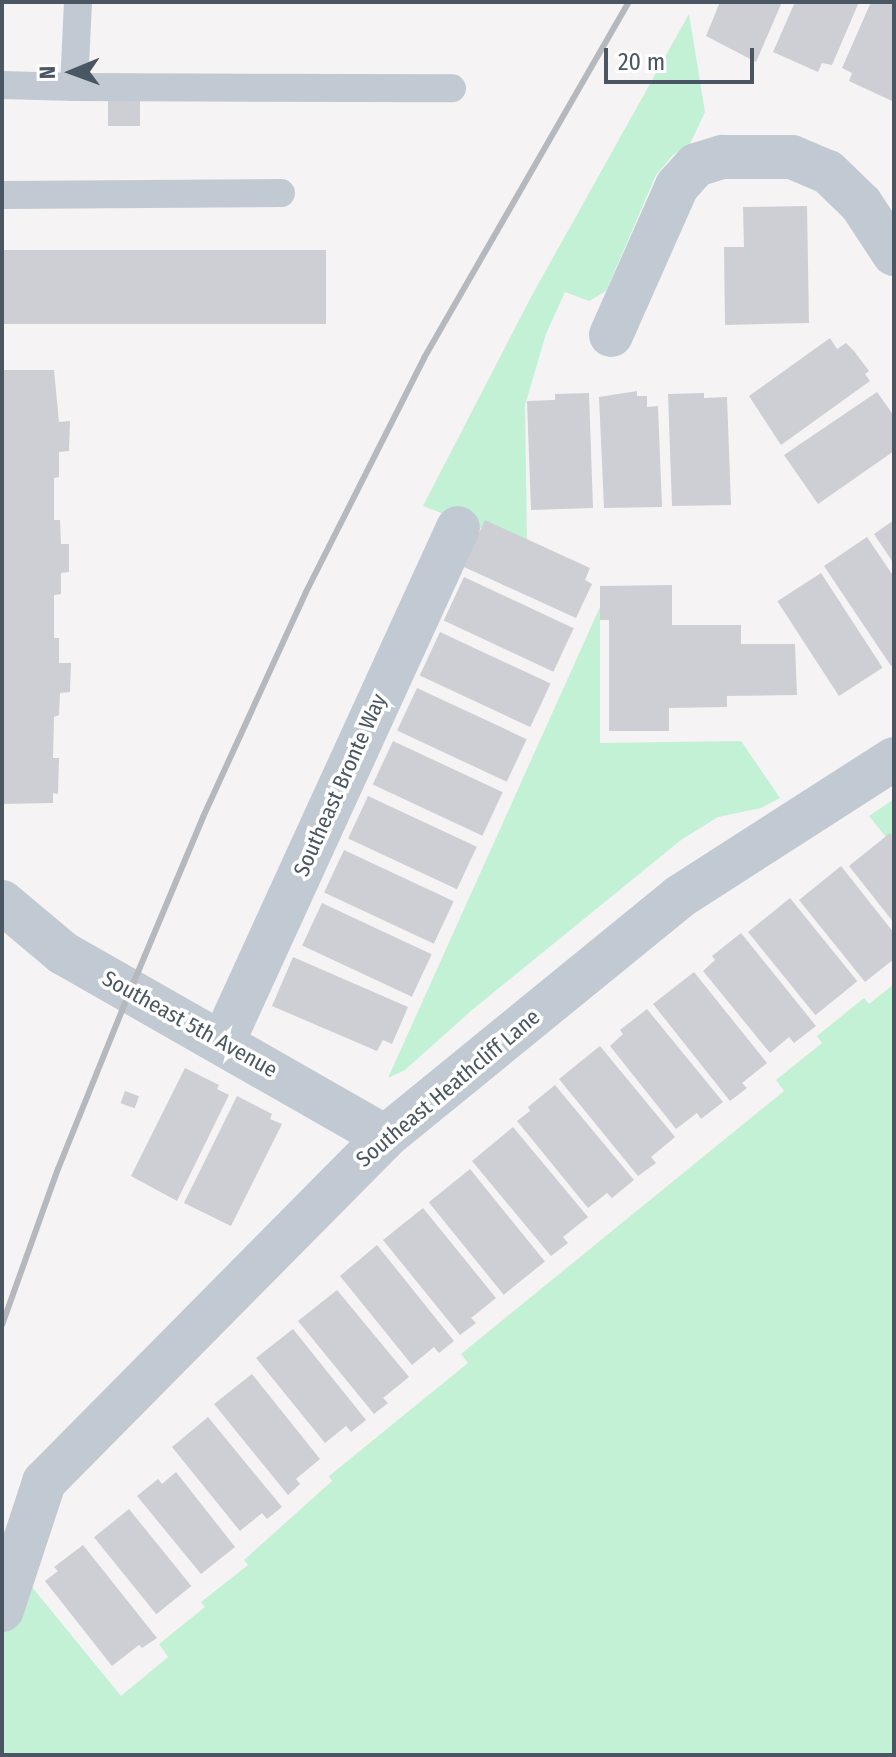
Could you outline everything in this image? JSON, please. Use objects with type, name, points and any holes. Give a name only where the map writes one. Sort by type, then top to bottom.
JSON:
[{"type":"street","points":[[611,335],[677,186],[696,165],[723,157],[792,157],[828,172],[861,204],[894,254]]},
{"type":"street","name":"Southeast Bronte Way","points":[[223,1042],[458,528]]},
{"type":"street","name":"Southeast Heathcliff Lane","points":[[2,1610],[44,1482],[385,1137],[679,897],[894,759]]},
{"type":"street","name":"Southeast 5th Avenue","points":[[2,902],[63,953],[385,1137]]},
{"type":"lane","points":[[74,87],[78,2]]},
{"type":"lane","points":[[2,85],[452,88]]},
{"type":"lane","points":[[2,195],[281,193]]},
{"type":"green space","points":[[689,14],[705,112],[690,144],[673,155],[656,175],[606,291],[589,301],[565,292],[546,334],[525,405],[527,546],[423,506],[531,297]]},
{"type":"green space","points":[[600,607],[600,743],[741,741],[780,798],[761,808],[718,817],[681,840],[472,1010],[405,1070],[388,1078]]},
{"type":"green space","points":[[894,799],[894,847],[869,816]]},
{"type":"green space","points":[[894,984],[894,1755],[2,1755],[5,1554],[121,1696],[168,1657],[159,1644],[205,1607],[201,1602],[248,1565],[244,1560],[332,1481],[329,1476],[468,1363],[461,1354],[784,1091],[776,1080],[822,1043],[817,1036],[864,998],[869,1004]]},
{"type":"building","points":[[720,2],[782,2],[756,62],[706,36]]},
{"type":"building","points":[[795,2],[859,2],[832,65],[822,63],[818,72],[773,52]]},
{"type":"building","points":[[871,2],[894,2],[892,101],[849,81],[852,73],[842,68]]},
{"type":"building","points":[[108,101],[140,101],[140,126],[108,126]]},
{"type":"building","points":[[807,206],[809,323],[725,325],[724,247],[744,247],[743,207]]},
{"type":"building","points":[[2,250],[326,250],[326,324],[2,324]]},
{"type":"building","points":[[830,338],[837,349],[846,343],[854,351],[869,371],[865,374],[870,381],[781,445],[749,396]]},
{"type":"building","points":[[2,370],[54,370],[59,422],[70,421],[69,451],[59,452],[59,477],[54,478],[54,520],[60,520],[61,544],[69,544],[69,572],[61,573],[61,594],[54,595],[54,638],[59,638],[59,663],[71,663],[70,692],[60,693],[59,715],[54,717],[53,758],[59,758],[58,794],[53,793],[53,803],[2,804]]},
{"type":"building","points":[[637,391],[637,396],[647,396],[647,407],[658,406],[662,507],[604,508],[599,397]]},
{"type":"building","points":[[877,392],[894,416],[894,451],[818,504],[784,455]]},
{"type":"building","points":[[589,393],[593,508],[531,510],[527,401],[555,400],[555,394]]},
{"type":"building","points":[[704,393],[704,398],[727,397],[731,505],[672,506],[668,394]]},
{"type":"building","points":[[485,520],[590,568],[585,580],[592,584],[576,618],[464,567]]},
{"type":"building","points":[[894,520],[894,564],[874,534]]},
{"type":"building","points":[[867,537],[894,577],[894,663],[891,666],[824,566]]},
{"type":"building","points":[[821,573],[883,668],[839,696],[777,601]]},
{"type":"building","points":[[464,577],[574,628],[553,672],[444,621]]},
{"type":"building","points":[[672,585],[672,625],[741,625],[741,644],[795,644],[797,695],[727,696],[727,707],[669,708],[669,731],[609,731],[609,620],[600,620],[600,586]]},
{"type":"building","points":[[440,632],[551,684],[530,727],[420,676]]},
{"type":"building","points":[[417,688],[527,739],[507,782],[397,731]]},
{"type":"building","points":[[393,741],[503,792],[482,836],[373,785]]},
{"type":"building","points":[[368,796],[477,847],[457,889],[348,839]]},
{"type":"building","points":[[890,833],[894,838],[894,923],[849,866]]},
{"type":"building","points":[[344,850],[454,901],[434,944],[324,893]]},
{"type":"building","points":[[841,866],[894,933],[894,959],[865,982],[799,900]]},
{"type":"building","points":[[790,898],[857,981],[815,1015],[748,932]]},
{"type":"building","points":[[322,903],[432,954],[412,997],[302,946]]},
{"type":"building","points":[[741,933],[816,1026],[794,1043],[789,1037],[770,1053],[703,971],[715,960],[712,956]]},
{"type":"building","points":[[293,957],[408,1007],[392,1044],[383,1040],[377,1051],[272,1006]]},
{"type":"building","points":[[694,972],[767,1063],[742,1083],[747,1088],[730,1101],[653,1004]]},
{"type":"building","points":[[647,1009],[723,1102],[701,1119],[697,1113],[676,1129],[610,1046],[623,1034],[620,1030]]},
{"type":"building","points":[[600,1046],[675,1137],[651,1157],[656,1163],[638,1176],[559,1079]]},
{"type":"building","points":[[185,1068],[219,1085],[217,1089],[229,1095],[177,1201],[131,1176]]},
{"type":"building","points":[[555,1085],[634,1180],[612,1198],[607,1193],[588,1208],[517,1121],[530,1111],[528,1107]]},
{"type":"building","points":[[125,1091],[139,1096],[135,1108],[121,1103]]},
{"type":"building","points":[[237,1096],[272,1114],[270,1119],[282,1124],[231,1226],[184,1203]]},
{"type":"building","points":[[513,1127],[588,1217],[563,1237],[568,1243],[551,1256],[472,1161]]},
{"type":"building","points":[[470,1169],[545,1261],[504,1295],[429,1202]]},
{"type":"building","points":[[423,1208],[496,1298],[471,1318],[476,1323],[460,1335],[383,1240]]},
{"type":"building","points":[[377,1245],[454,1341],[439,1353],[434,1347],[412,1365],[340,1276]]},
{"type":"building","points":[[337,1290],[409,1377],[383,1398],[388,1403],[374,1414],[298,1321]]},
{"type":"building","points":[[293,1329],[366,1420],[351,1432],[346,1426],[325,1443],[256,1358]]},
{"type":"building","points":[[252,1374],[320,1459],[296,1479],[300,1484],[288,1495],[214,1404]]},
{"type":"building","points":[[208,1417],[282,1507],[267,1519],[262,1513],[240,1531],[172,1447]]},
{"type":"building","points":[[176,1472],[235,1547],[201,1574],[137,1496],[158,1479],[162,1484]]},
{"type":"building","points":[[129,1509],[191,1586],[156,1614],[94,1537]]},
{"type":"building","points":[[83,1545],[157,1638],[142,1648],[139,1645],[112,1666],[45,1581],[58,1571],[54,1567]]},
{"type":"railway","points":[[2,1325],[58,1169],[130,991],[203,817],[306,592],[424,358],[629,2]]}]
